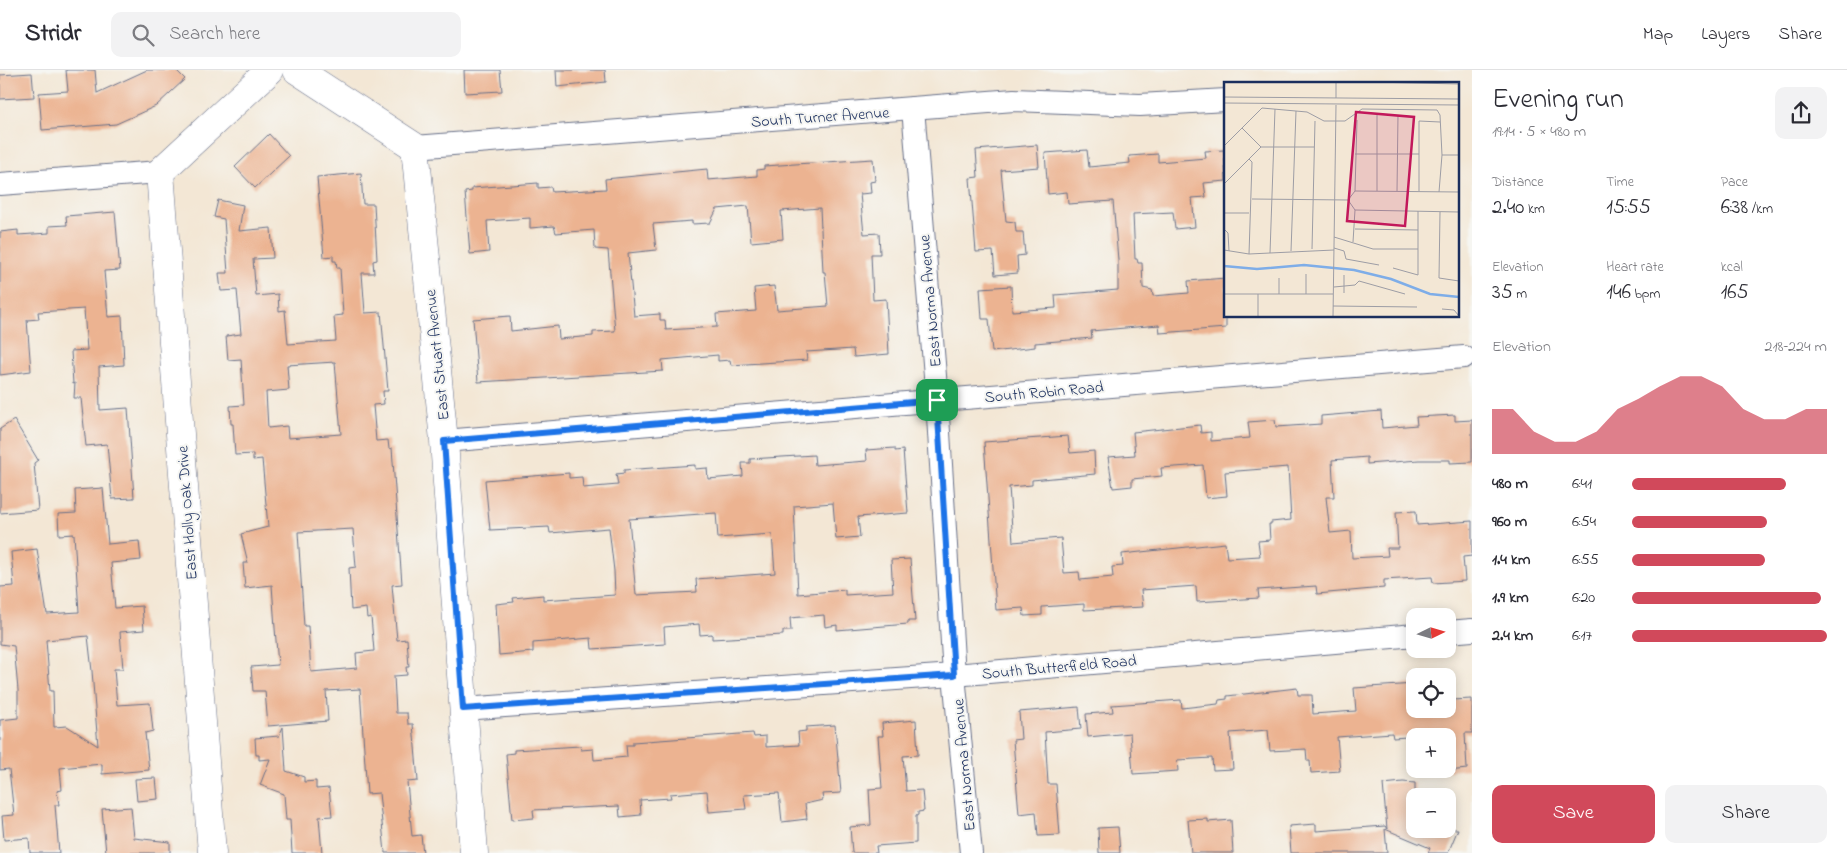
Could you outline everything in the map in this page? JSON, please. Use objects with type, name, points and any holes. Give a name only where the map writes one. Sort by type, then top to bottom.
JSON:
[{"type":"street","points":[[0,184],[160,172],[270,70]]},
{"type":"street","points":[[298,70],[415,147]]},
{"type":"street","name":"South Turner Avenue","points":[[415,147],[1014,100],[1140,105],[1224,100]]},
{"type":"street","name":"East Norma Avenue","points":[[912,108],[937,400],[954,675],[971,853]]},
{"type":"street","name":"East Stuart Avenue","points":[[415,147],[444,441],[474,853]]},
{"type":"street","name":"East Holly Oak Drive","points":[[160,172],[212,853]]},
{"type":"street","name":"South Robin Road","points":[[444,441],[1464,357]]},
{"type":"street","points":[[1456,631],[1472,630]]},
{"type":"street","name":"South Butterfield Road","points":[[463,709],[954,675],[1406,636]]},
{"type":"building","points":[[66,70],[95,70],[97,93],[147,70],[176,70],[185,79],[156,106],[116,124],[42,130],[39,93],[68,91]]},
{"type":"building","points":[[464,70],[500,70],[502,91],[465,93]]},
{"type":"building","points":[[556,70],[605,70],[606,82],[557,87]]},
{"type":"building","points":[[32,73],[34,97],[0,99],[0,75]]},
{"type":"building","points":[[269,134],[289,156],[255,188],[235,167]]},
{"type":"building","points":[[1037,145],[1039,167],[1001,170],[1006,221],[1015,222],[1016,232],[1023,232],[1025,255],[1017,256],[1018,273],[995,275],[993,251],[976,252],[970,178],[978,177],[976,150]]},
{"type":"building","points":[[1087,150],[1089,167],[1130,163],[1129,156],[1158,154],[1158,162],[1206,158],[1205,151],[1224,150],[1224,181],[1204,183],[1206,197],[1192,198],[1195,227],[1175,229],[1173,212],[1133,214],[1135,259],[1137,259],[1138,263],[1142,263],[1143,288],[1152,290],[1153,296],[1189,293],[1188,281],[1224,278],[1224,318],[1226,318],[1226,328],[1160,333],[1159,325],[1091,331],[1092,338],[1035,343],[1035,347],[992,352],[989,319],[982,319],[980,288],[1011,286],[1012,311],[1056,308],[1055,295],[1118,290],[1118,260],[1113,201],[1068,204],[1067,192],[1048,194],[1045,153]]},
{"type":"building","points":[[873,159],[875,181],[870,182],[871,193],[860,194],[864,234],[879,233],[880,254],[871,254],[873,300],[886,299],[889,354],[854,357],[853,349],[806,352],[807,360],[731,365],[730,360],[718,361],[718,355],[662,360],[663,371],[478,382],[473,319],[510,316],[511,331],[558,326],[559,339],[593,336],[593,332],[615,331],[608,250],[595,249],[594,230],[556,233],[554,226],[530,228],[530,218],[487,221],[489,252],[470,254],[465,192],[472,191],[472,188],[538,183],[538,188],[551,187],[552,192],[606,189],[605,179],[707,169],[708,180],[757,176],[757,170],[764,169],[764,166]],"holes":[[[748,206],[751,242],[783,239],[781,211],[820,208],[823,272],[825,272],[828,306],[777,310],[774,286],[754,288],[756,311],[716,314],[717,327],[666,330],[665,320],[660,320],[660,314],[634,316],[628,253],[656,250],[653,224],[692,221],[692,224],[710,223],[717,209]]]},
{"type":"building","points":[[361,173],[363,204],[374,204],[377,260],[373,261],[374,273],[362,273],[365,313],[381,312],[388,391],[383,391],[384,404],[373,405],[376,441],[388,440],[389,449],[392,448],[402,584],[392,585],[397,640],[407,639],[409,667],[406,667],[407,675],[394,676],[396,713],[407,713],[408,724],[413,724],[418,781],[407,782],[412,836],[421,835],[423,853],[385,853],[379,793],[367,794],[360,689],[326,691],[328,721],[268,726],[265,691],[253,691],[251,667],[278,665],[272,585],[245,588],[243,563],[248,563],[241,534],[268,527],[262,459],[253,460],[253,454],[235,455],[230,406],[244,405],[241,359],[228,360],[226,336],[241,334],[237,290],[221,291],[219,273],[228,273],[224,219],[214,217],[218,200],[243,205],[239,231],[271,228],[273,258],[253,259],[256,296],[278,294],[279,311],[285,310],[288,344],[336,341],[334,316],[343,315],[340,268],[337,268],[336,261],[333,261],[333,256],[324,257],[317,177]],"holes":[[[335,362],[341,434],[288,438],[287,426],[268,428],[266,392],[289,390],[287,365]],[[353,529],[356,567],[349,568],[351,610],[366,608],[367,618],[371,617],[374,651],[356,653],[357,668],[311,672],[308,626],[304,626],[298,532]]]},
{"type":"building","points":[[115,212],[120,270],[104,271],[108,317],[122,316],[124,365],[99,367],[100,410],[128,408],[134,498],[112,499],[107,444],[86,446],[81,398],[74,398],[75,383],[73,384],[71,351],[87,350],[84,309],[38,312],[39,319],[27,320],[31,371],[0,375],[0,232],[18,230],[18,235],[49,233],[49,226],[67,225],[66,216]]},
{"type":"building","points":[[1381,411],[1382,428],[1417,425],[1416,417],[1455,415],[1455,421],[1472,420],[1472,462],[1450,463],[1450,460],[1419,460],[1367,464],[1367,457],[1332,460],[1334,497],[1326,497],[1330,533],[1351,531],[1352,558],[1388,556],[1387,548],[1398,548],[1396,512],[1416,511],[1417,525],[1472,521],[1472,556],[1463,557],[1465,581],[1433,583],[1432,577],[1384,580],[1384,588],[1317,594],[1316,586],[1258,590],[1259,598],[1197,602],[1196,586],[1141,590],[1143,607],[1084,610],[1084,604],[1042,607],[1042,615],[1024,616],[1023,608],[996,610],[984,442],[1068,436],[1070,453],[1094,451],[1095,474],[1032,480],[1032,485],[1009,487],[1013,542],[1061,538],[1064,573],[1079,572],[1080,580],[1113,577],[1112,567],[1123,566],[1122,554],[1225,543],[1227,558],[1260,556],[1258,541],[1270,540],[1269,524],[1271,522],[1291,520],[1288,467],[1225,472],[1227,496],[1206,498],[1203,465],[1161,468],[1162,476],[1132,479],[1132,486],[1113,488],[1108,457],[1135,455],[1133,432],[1200,425],[1201,433],[1211,432],[1211,441],[1250,438],[1248,422],[1275,420],[1276,427],[1321,424],[1321,416]]},
{"type":"building","points":[[14,420],[38,460],[34,463],[38,510],[0,513],[0,429]]},
{"type":"building","points":[[895,448],[895,451],[903,450],[908,513],[858,517],[860,537],[836,539],[833,503],[794,506],[798,594],[845,590],[845,595],[893,592],[891,560],[910,559],[915,621],[908,621],[908,624],[837,630],[837,625],[825,627],[824,615],[790,618],[791,631],[783,631],[783,635],[712,639],[712,634],[700,635],[699,624],[664,627],[665,644],[592,649],[591,638],[533,643],[533,652],[499,655],[496,604],[514,602],[513,598],[543,595],[543,600],[615,595],[614,571],[609,528],[550,533],[549,527],[490,530],[485,480],[569,473],[569,478],[582,477],[583,488],[618,485],[616,474],[624,473],[624,470],[695,465],[695,469],[707,468],[708,479],[743,476],[742,463],[750,463],[750,459],[814,455],[815,465],[867,461],[866,450]],"holes":[[[716,513],[718,538],[772,534],[775,573],[696,579],[697,592],[636,595],[629,519]]]},
{"type":"building","points":[[103,488],[108,544],[139,541],[141,560],[111,563],[115,608],[142,606],[144,630],[120,632],[123,669],[114,669],[117,705],[150,703],[153,731],[145,733],[149,770],[102,774],[102,764],[60,768],[62,790],[57,791],[59,805],[55,805],[59,853],[30,853],[29,838],[4,840],[2,816],[14,815],[9,769],[0,770],[0,720],[18,718],[18,690],[14,646],[0,644],[0,587],[14,586],[11,552],[37,549],[47,614],[79,612],[74,534],[59,535],[58,514],[76,513],[75,490]],"holes":[[[88,636],[98,746],[67,726],[54,727],[53,691],[50,691],[46,640]]]},
{"type":"building","points":[[1406,685],[1406,718],[1456,718],[1456,700],[1472,699],[1472,733],[1465,733],[1467,769],[1456,770],[1456,728],[1406,728],[1406,737],[1393,738],[1392,733],[1337,737],[1340,771],[1311,773],[1306,749],[1270,751],[1268,730],[1230,733],[1233,769],[1213,770],[1212,758],[1177,760],[1178,771],[1133,774],[1130,733],[1088,737],[1086,714],[1113,712],[1112,705],[1181,700],[1182,708],[1218,704],[1219,700],[1227,699],[1227,696],[1297,688],[1298,695],[1312,695],[1313,714],[1356,711],[1354,688]]},
{"type":"building","points":[[1079,707],[1081,729],[1045,732],[1048,784],[1056,784],[1060,835],[1038,836],[1036,812],[1019,814],[1013,740],[1021,739],[1019,712]]},
{"type":"building","points":[[916,720],[918,755],[903,756],[906,791],[922,790],[924,811],[918,812],[916,816],[916,843],[876,846],[877,853],[852,853],[850,827],[871,825],[869,789],[882,788],[878,736],[883,736],[882,723]]},
{"type":"building","points":[[835,725],[841,793],[822,794],[823,800],[805,804],[807,819],[782,822],[779,793],[744,795],[746,809],[709,812],[707,791],[670,794],[671,798],[640,800],[641,815],[620,817],[619,806],[533,810],[534,818],[512,820],[506,754],[514,753],[514,750],[580,746],[581,750],[593,749],[594,760],[627,757],[626,745],[633,745],[633,742],[753,733],[754,737],[766,736],[766,747],[799,745],[798,732],[806,731],[806,727]]},
{"type":"building","points":[[283,727],[286,771],[304,777],[304,782],[316,781],[316,789],[329,788],[332,816],[319,817],[322,853],[292,853],[290,820],[286,820],[284,794],[260,785],[270,759],[259,760],[259,755],[256,755],[255,738],[279,736]]},
{"type":"building","points":[[156,778],[158,799],[137,801],[135,779]]},
{"type":"building","points":[[1415,783],[1415,788],[1406,788],[1406,838],[1385,829],[1387,853],[1291,853],[1289,826],[1316,824],[1316,831],[1385,826],[1387,829],[1383,784]]},
{"type":"building","points":[[131,807],[134,838],[170,842],[170,853],[106,853],[102,809]]},
{"type":"building","points":[[1208,819],[1208,822],[1231,820],[1233,853],[1191,853],[1188,820]]},
{"type":"building","points":[[1118,827],[1120,853],[1099,853],[1098,828]]},
{"type":"building","points":[[1406,838],[1454,838],[1448,853],[1428,853],[1430,848]]},
{"type":"route","points":[[937,400],[954,675],[463,709],[444,441],[937,400]]}]
